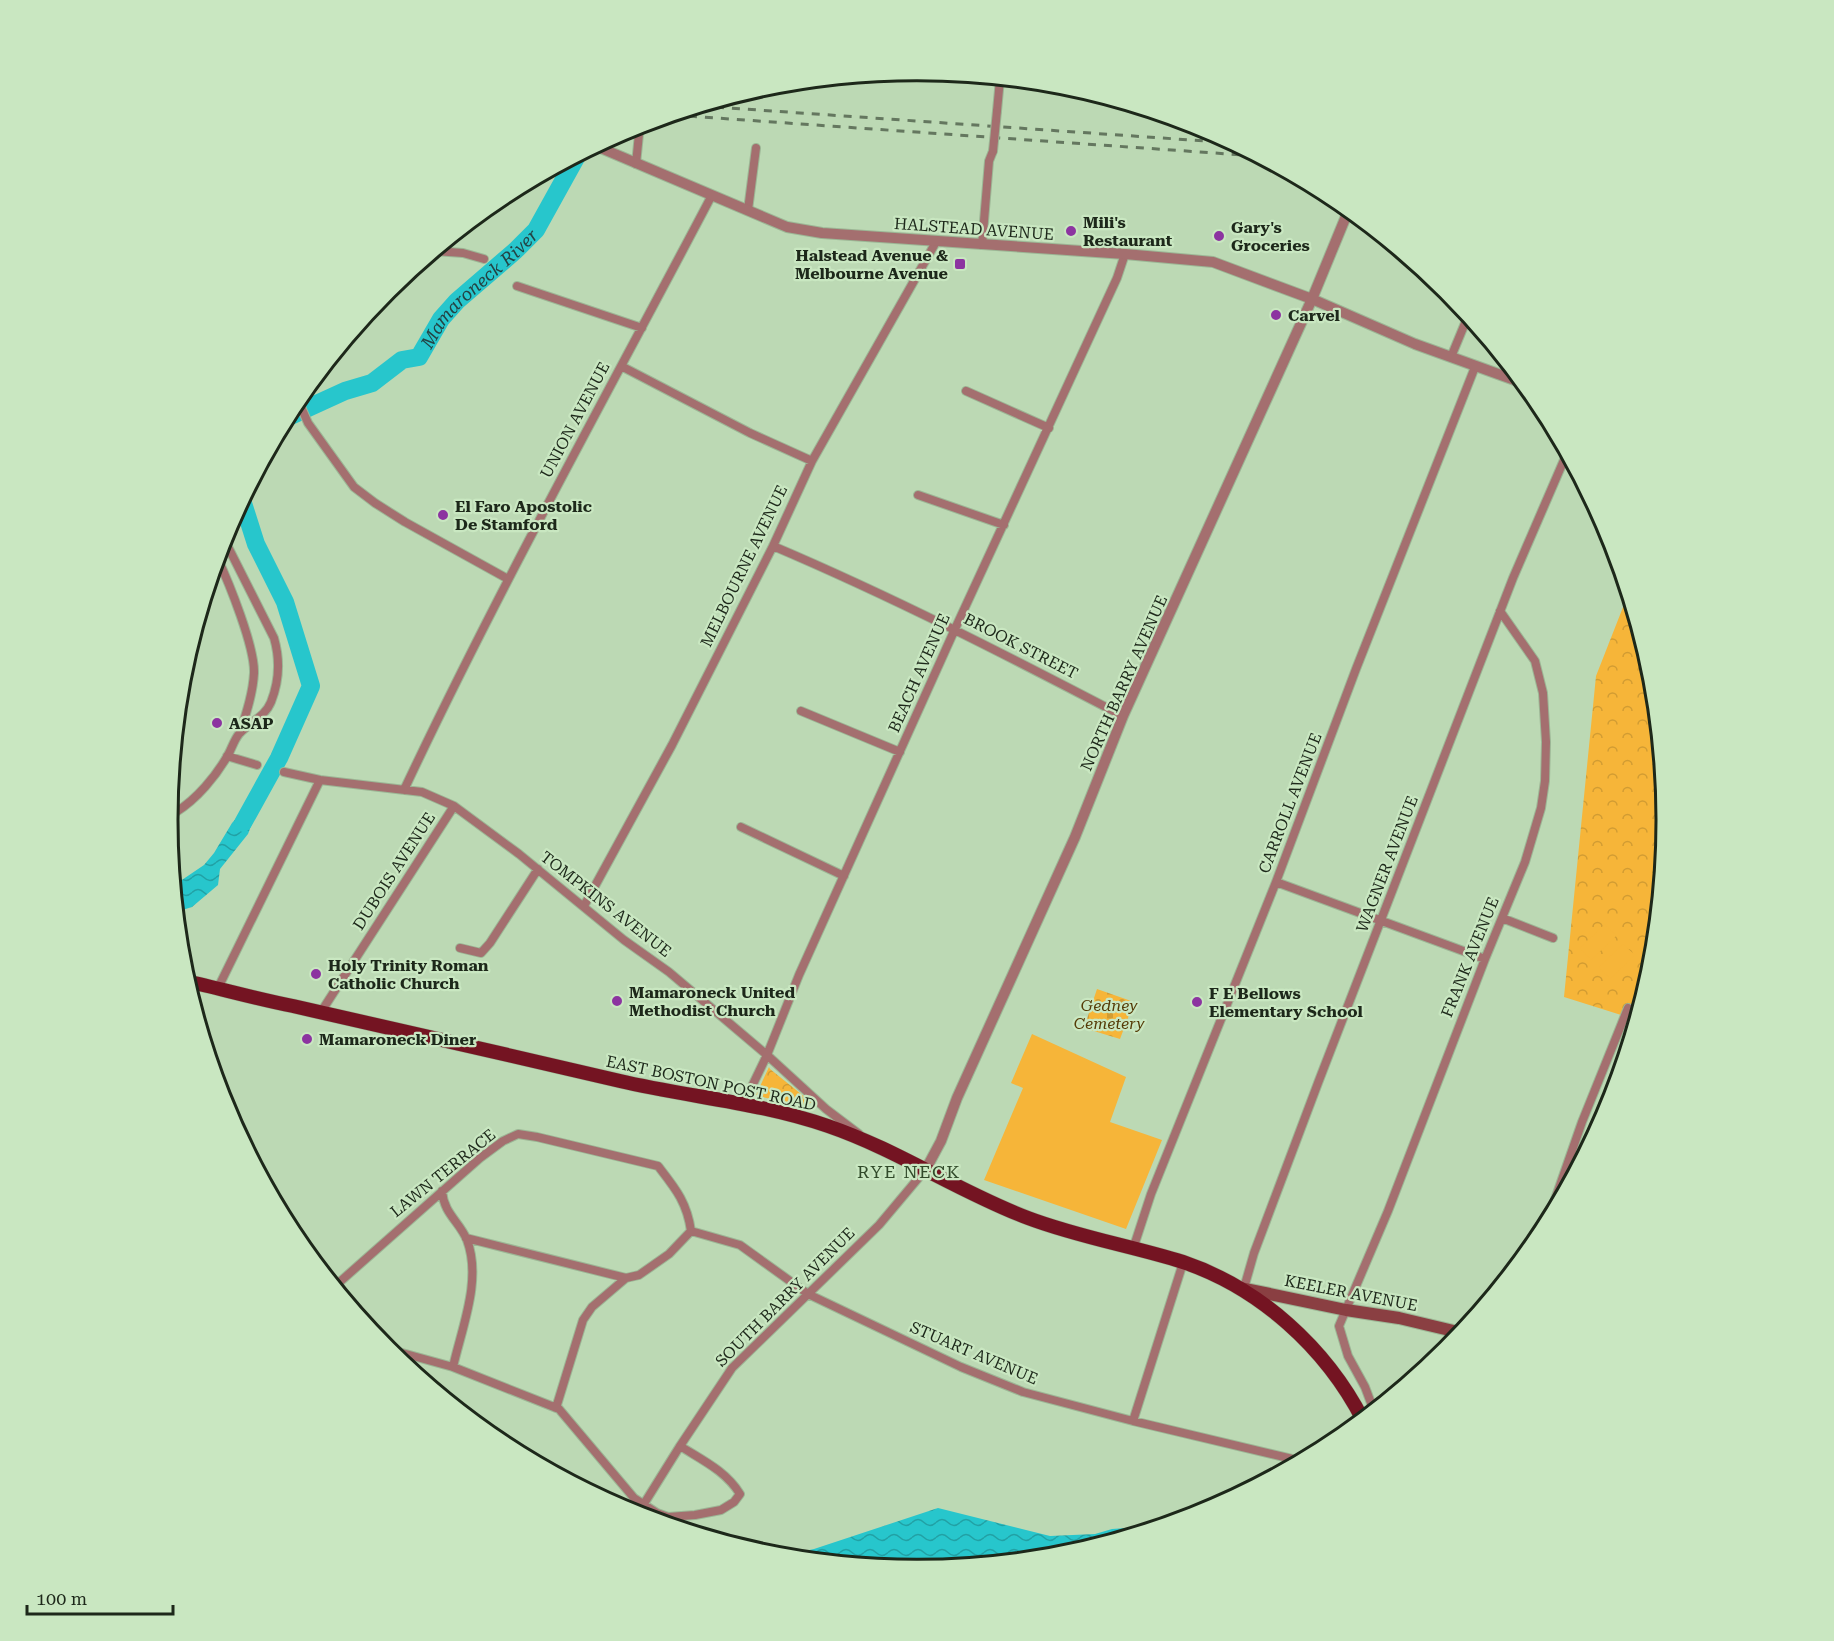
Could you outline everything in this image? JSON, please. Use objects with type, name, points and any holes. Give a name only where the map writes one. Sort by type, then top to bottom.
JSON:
[{"type":"main road","name":"EAST BOSTON POST ROAD","points":[[196,983],[641,1086],[743,1105],[807,1120],[870,1142],[974,1194],[1029,1218],[1183,1263],[1239,1287],[1271,1309],[1297,1332],[1328,1366],[1359,1413]]},
{"type":"main road","name":"KEELER AVENUE","points":[[1239,1287],[1346,1310],[1400,1318],[1452,1331]]},
{"type":"street","points":[[982,245],[989,161],[993,150],[999,86]]},
{"type":"street","points":[[636,164],[639,135]]},
{"type":"street","points":[[748,210],[756,148]]},
{"type":"street","name":"HALSTEAD AVENUE","points":[[606,150],[787,227],[822,233],[1213,262],[1312,298],[1415,344],[1509,378]]},
{"type":"street","name":"UNION AVENUE","points":[[404,790],[447,698],[508,579],[712,195]]},
{"type":"street","name":"NORTH BARRY AVENUE","points":[[926,1169],[941,1141],[957,1098],[1075,837],[1123,716],[1312,298],[1345,218]]},
{"type":"street","name":"MELBOURNE AVENUE","points":[[584,906],[672,745],[773,546],[812,461],[936,242]]},
{"type":"street","points":[[445,252],[484,259]]},
{"type":"street","name":"BEACH AVENUE","points":[[743,1105],[955,629],[1117,279],[1125,254]]},
{"type":"street","points":[[518,286],[642,328]]},
{"type":"street","points":[[1451,357],[1465,324]]},
{"type":"street","points":[[621,366],[750,433],[812,461]]},
{"type":"street","name":"CARROLL AVENUE","points":[[1133,1249],[1151,1194],[1276,882],[1356,669],[1475,367]]},
{"type":"street","points":[[966,390],[1049,428]]},
{"type":"street","points":[[303,408],[308,423],[354,487],[375,503],[508,579]]},
{"type":"street","name":"WAGNER AVENUE","points":[[1239,1287],[1500,611],[1563,462]]},
{"type":"street","points":[[918,495],[1004,525]]},
{"type":"street","name":"BROOK STREET","points":[[773,546],[839,574],[955,629],[1123,716]]},
{"type":"street","points":[[230,550],[266,619],[277,650],[278,669],[271,701],[265,713],[240,733]]},
{"type":"street","points":[[178,811],[203,789],[227,756],[240,733],[249,704],[254,672],[251,649],[222,570]]},
{"type":"street","name":"FRANK AVENUE","points":[[1371,1404],[1348,1356],[1339,1326],[1388,1211],[1525,862],[1541,808],[1545,781],[1546,742],[1542,693],[1535,661],[1500,611]]},
{"type":"street","points":[[801,711],[900,752]]},
{"type":"street","points":[[227,756],[257,765]]},
{"type":"street","name":"TOMPKINS AVENUE","points":[[284,772],[320,780],[422,792],[454,806],[538,869],[624,940],[669,972],[767,1055],[826,1109],[870,1142]]},
{"type":"street","points":[[218,988],[320,780]]},
{"type":"street","name":"DUBOIS AVENUE","points":[[321,1012],[454,806]]},
{"type":"street","points":[[741,827],[844,876]]},
{"type":"street","points":[[460,948],[481,953],[490,943],[538,869]]},
{"type":"street","points":[[1276,882],[1485,959]]},
{"type":"street","points":[[1502,918],[1553,938]]},
{"type":"street","points":[[1561,1183],[1582,1122],[1628,1008]]},
{"type":"street","name":"LAWN TERRACE","points":[[339,1282],[480,1158],[503,1141],[518,1134],[658,1166],[680,1195],[688,1212],[691,1231]]},
{"type":"street","name":"SOUTH BARRY AVENUE","points":[[642,1507],[732,1368],[879,1225],[926,1169]]},
{"type":"street","points":[[442,1191],[443,1204],[466,1238],[473,1263],[472,1286],[453,1367]]},
{"type":"street","points":[[466,1238],[626,1278],[639,1275],[669,1254],[691,1231]]},
{"type":"street","name":"STUART AVENUE","points":[[691,1231],[740,1245],[808,1294],[961,1367],[1023,1392],[1291,1459]]},
{"type":"street","points":[[1133,1421],[1183,1263]]},
{"type":"street","points":[[556,1408],[583,1320],[592,1307],[626,1278]]},
{"type":"street","points":[[406,1354],[453,1367],[556,1408],[573,1423],[634,1498],[667,1516]]},
{"type":"street","points":[[668,1517],[721,1510],[734,1502],[740,1494],[720,1471],[680,1446]]},
{"type":"green space","points":[[1624,605],[1642,676],[1650,724],[1657,820],[1650,917],[1642,965],[1629,1018],[1564,997],[1596,676]]},
{"type":"green space","points":[[1605,924],[1616,936],[1591,960],[1580,948]]},
{"type":"green space","points":[[1623,944],[1635,955],[1610,979],[1599,967]]},
{"type":"green space","name":"Gedney Cemetery","points":[[1097,989],[1134,1002],[1120,1039],[1084,1028]]},
{"type":"green space","points":[[1032,1034],[1126,1077],[1110,1122],[1162,1140],[1126,1229],[984,1180],[1023,1088],[1011,1083]]},
{"type":"green space","points":[[769,1067],[811,1102],[804,1109],[756,1095]]},
{"type":"water","points":[[260,802],[248,834],[220,869],[218,885],[192,907],[183,910],[180,881],[204,865],[232,823],[250,803]]},
{"type":"water","points":[[938,1508],[1050,1536],[1095,1534],[1112,1529],[1133,1527],[1061,1546],[1014,1554],[965,1558],[917,1560],[869,1558],[804,1551]]},
{"type":"waterway","name":"Mamaroneck River","points":[[301,411],[345,391],[372,383],[402,360],[419,357],[441,319],[457,301],[536,230],[571,167]]},
{"type":"waterway","name":"Mamaroneck River","points":[[243,823],[279,758],[311,686],[285,602],[256,544],[246,512]]},
{"type":"railway","points":[[721,107],[1209,141]]},
{"type":"railway","points":[[691,116],[1239,155]]},
{"type":"place","name":"Mili's Restaurant","points":[[1071,231]]},
{"type":"place","name":"Gary's Groceries","points":[[1219,236]]},
{"type":"place","name":"Halstead Avenue & Melbourne Avenue","points":[[960,264]]},
{"type":"place","name":"Carvel","points":[[1276,315]]},
{"type":"place","name":"El Faro Apostolic De Stamford","points":[[443,515]]},
{"type":"place","name":"ASAP","points":[[217,723]]},
{"type":"place","name":"Holy Trinity Roman Catholic Church","points":[[316,974]]},
{"type":"place","name":"Mamaroneck United Methodist Church","points":[[617,1001]]},
{"type":"place","name":"F E Bellows Elementary School","points":[[1197,1002]]},
{"type":"place","name":"Mamaroneck Diner","points":[[307,1039]]},
{"type":"district","name":"RYE NECK","points":[[909,1171]]}]
